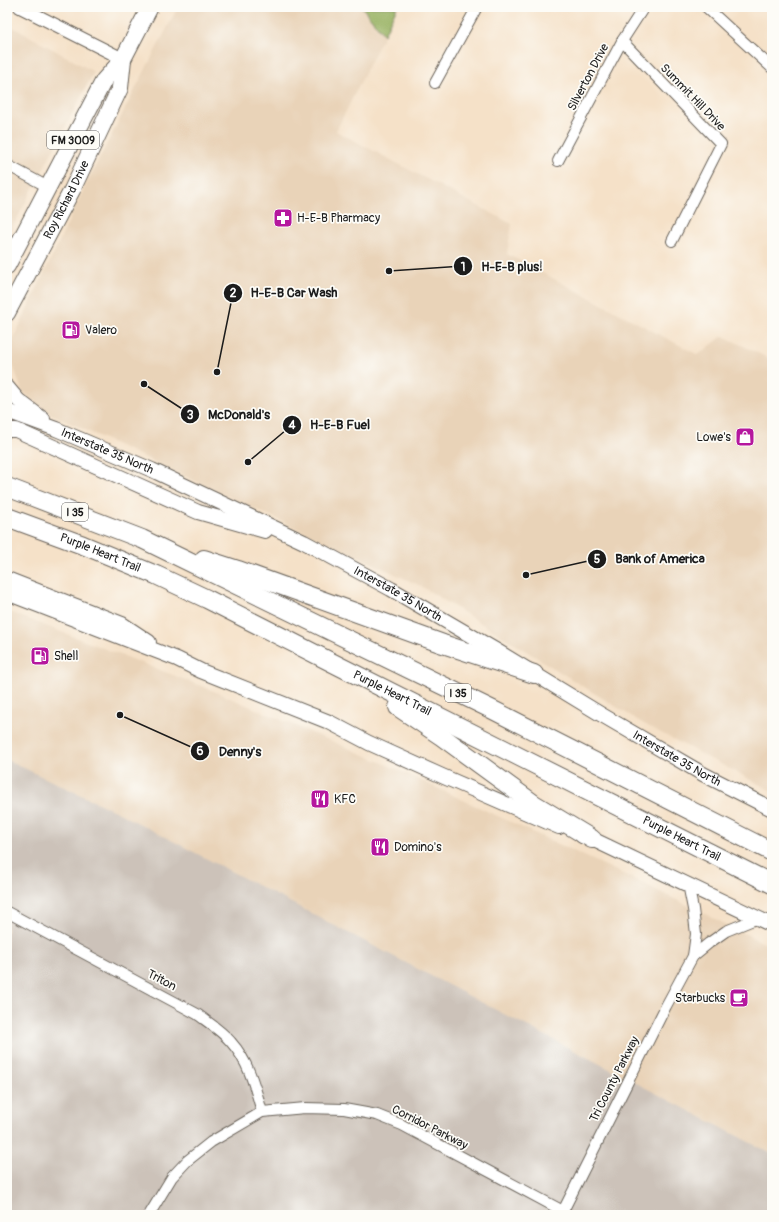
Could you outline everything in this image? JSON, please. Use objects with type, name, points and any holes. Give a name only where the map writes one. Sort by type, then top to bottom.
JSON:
[{"type":"highway","name":"I 35","points":[[7,487],[142,539],[493,710],[772,852]]},
{"type":"highway","name":"Purple Heart Trail","points":[[7,517],[83,545],[207,598],[772,884]]},
{"type":"highway","points":[[142,539],[238,570],[443,644],[534,674]]},
{"type":"highway","points":[[333,663],[442,736],[534,804],[592,839]]},
{"type":"main road","name":"Roy Richard Drive","points":[[7,266],[104,80],[123,59],[150,7]]},
{"type":"main road","name":"Roy Richard Drive","points":[[7,313],[72,190],[120,88],[123,59]]},
{"type":"main road","points":[[7,387],[18,400],[56,429]]},
{"type":"main road","name":"Interstate 35 North","points":[[7,411],[56,429],[152,470],[304,542],[391,589],[703,774],[772,809]]},
{"type":"main road","points":[[7,430],[16,430],[198,512],[304,542]]},
{"type":"main road","points":[[7,578],[122,624],[177,660]]},
{"type":"main road","points":[[7,593],[329,722],[369,743],[442,776],[570,832],[592,839],[772,925]]},
{"type":"street","points":[[20,7],[123,59]]},
{"type":"street","points":[[435,83],[477,7]]},
{"type":"street","name":"Silverton Drive","points":[[558,161],[622,41],[644,7]]},
{"type":"street","points":[[706,7],[772,68]]},
{"type":"street","name":"Summit Hill Drive","points":[[622,41],[721,144],[672,241]]},
{"type":"street","points":[[7,165],[48,187]]},
{"type":"street","name":"Tri County Parkway","points":[[562,1213],[692,956],[696,934],[688,884]]},
{"type":"street","name":"Triton","points":[[7,912],[198,1014],[231,1042],[244,1061],[252,1076],[262,1112]]},
{"type":"street","name":"Tri County Parkway","points":[[692,956],[726,931],[758,918]]},
{"type":"street","name":"Corridor Parkway","points":[[150,1215],[172,1177],[211,1142],[262,1112],[305,1108],[344,1109],[377,1115],[402,1125],[562,1213]]},
{"type":"shaded area","points":[[178,7],[362,7],[384,35],[336,131],[512,224],[507,254],[698,355],[723,336],[772,360],[772,791],[644,724],[421,586],[51,414],[22,391],[8,350],[89,178]]},
{"type":"shaded area","points":[[7,24],[94,72],[7,238]]},
{"type":"shaded area","points":[[7,611],[209,689],[383,763],[636,880],[772,947],[772,1154],[7,763]]},
{"type":"shaded area","points":[[7,760],[121,814],[772,1154],[772,1215],[7,1215]]},
{"type":"green space","points":[[362,7],[397,7],[384,35]]},
{"type":"place","name":"H-E-B Pharmacy","points":[[283,218]]},
{"type":"place","name":"H-E-B plus!","points":[[389,271]]},
{"type":"place","name":"Valero","points":[[71,330]]},
{"type":"place","name":"H-E-B Car Wash","points":[[217,372]]},
{"type":"place","name":"McDonald's","points":[[144,384]]},
{"type":"place","name":"Lowe's","points":[[745,437]]},
{"type":"place","name":"H-E-B Fuel","points":[[248,462]]},
{"type":"place","name":"Bank of America","points":[[526,575]]},
{"type":"place","name":"Shell","points":[[40,656]]},
{"type":"place","name":"Denny's","points":[[120,715]]},
{"type":"place","name":"KFC","points":[[320,799]]},
{"type":"place","name":"Domino's","points":[[380,847]]},
{"type":"place","name":"Starbucks","points":[[739,998]]}]
